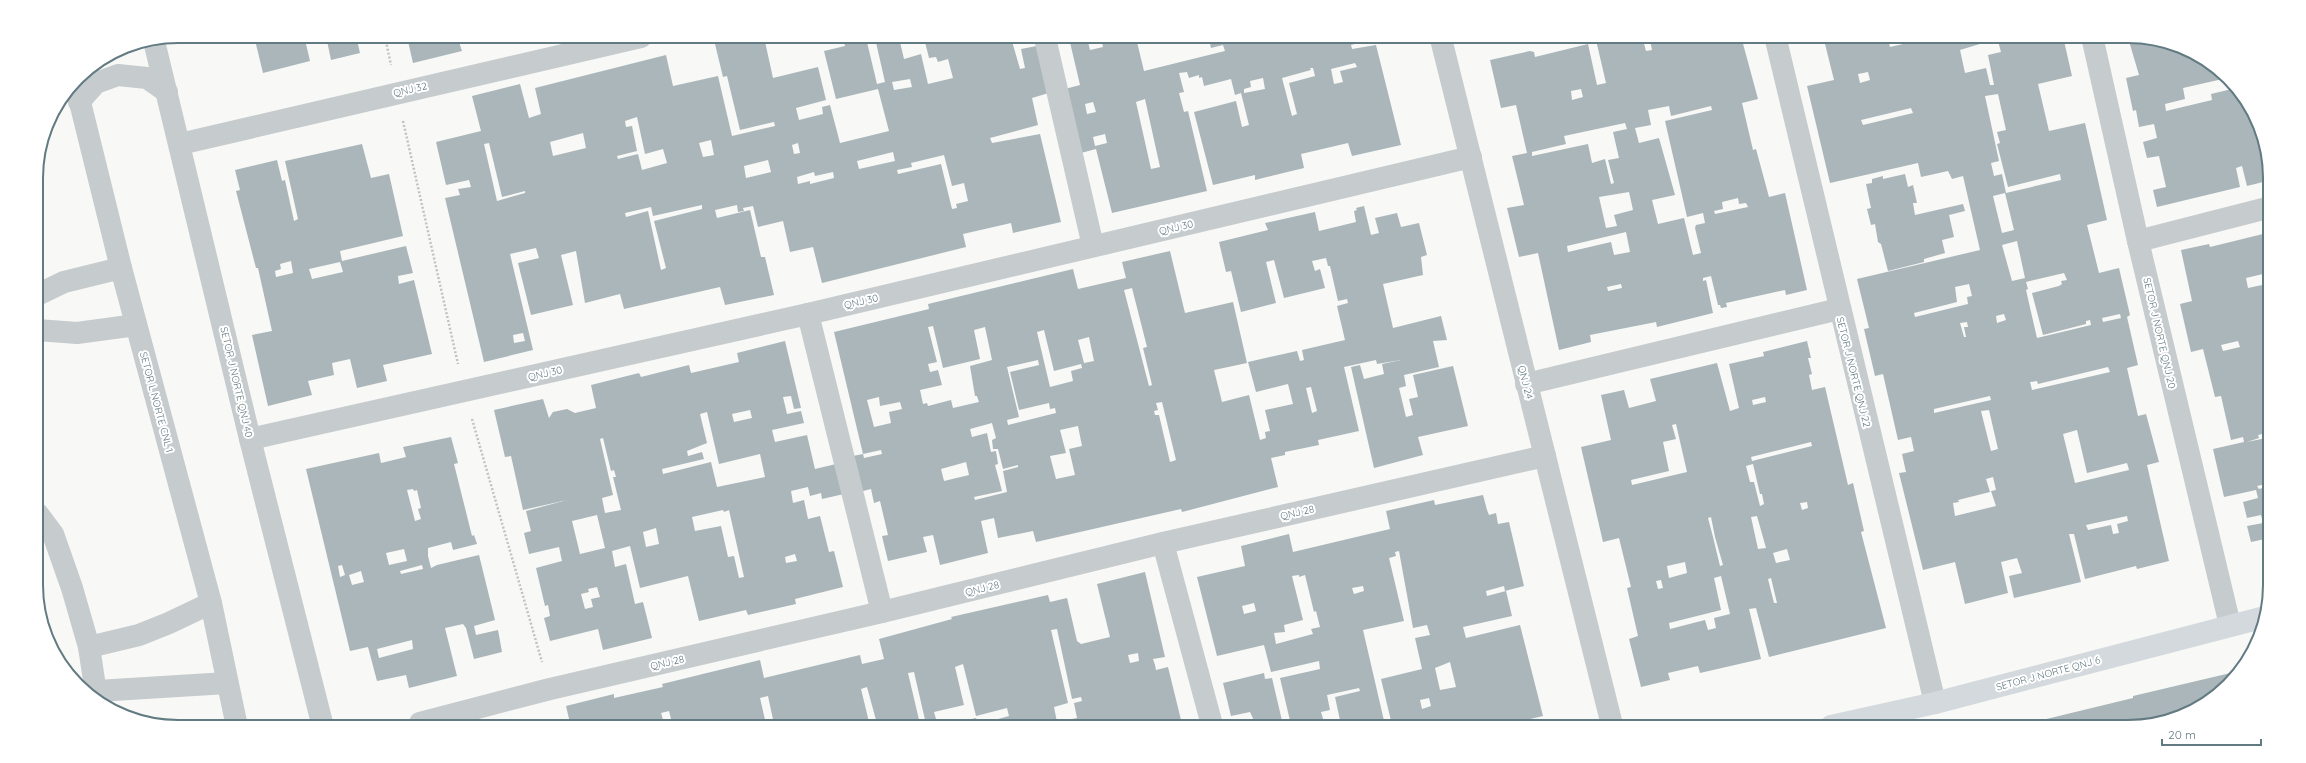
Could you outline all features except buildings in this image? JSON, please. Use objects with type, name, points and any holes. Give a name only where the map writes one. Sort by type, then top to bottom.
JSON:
[{"type":"main road","name":"SETOR J NORTE QNJ 6","points":[[1891,720],[1935,703],[2258,619]]},
{"type":"street","name":"QNJ 32","points":[[180,144],[615,43]]},
{"type":"street","points":[[1046,43],[1093,246]]},
{"type":"street","name":"QNJ 24","points":[[1442,43],[1611,720]]},
{"type":"street","name":"SETOR J NORTE QNJ 22","points":[[1777,43],[1839,310],[1935,703]]},
{"type":"street","name":"SETOR J NORTE QNJ 20","points":[[2093,43],[2138,241],[2230,625]]},
{"type":"street","name":"SETOR J NORTE QNJ 40","points":[[155,45],[250,439],[321,720]]},
{"type":"street","points":[[77,92],[118,75],[147,78],[167,92]]},
{"type":"street","name":"SETOR L NORTE CNL 1","points":[[77,92],[121,268],[211,603],[236,720]]},
{"type":"street","name":"QNJ 30","points":[[250,439],[808,314],[1470,157]]},
{"type":"street","points":[[2138,241],[2263,209]]},
{"type":"street","points":[[43,292],[64,282],[121,268]]},
{"type":"street","points":[[1526,384],[1839,310]]},
{"type":"street","points":[[808,314],[882,612]]},
{"type":"street","points":[[43,330],[78,333],[136,325]]},
{"type":"street","name":"QNJ 28","points":[[431,720],[550,689],[882,612],[1163,543],[1545,456]]},
{"type":"street","points":[[43,521],[53,534],[72,588],[89,647],[96,692]]},
{"type":"street","points":[[1163,543],[1211,720]]},
{"type":"street","points":[[89,647],[139,635],[169,623],[211,603]]},
{"type":"street","points":[[101,696],[227,683]]}]
